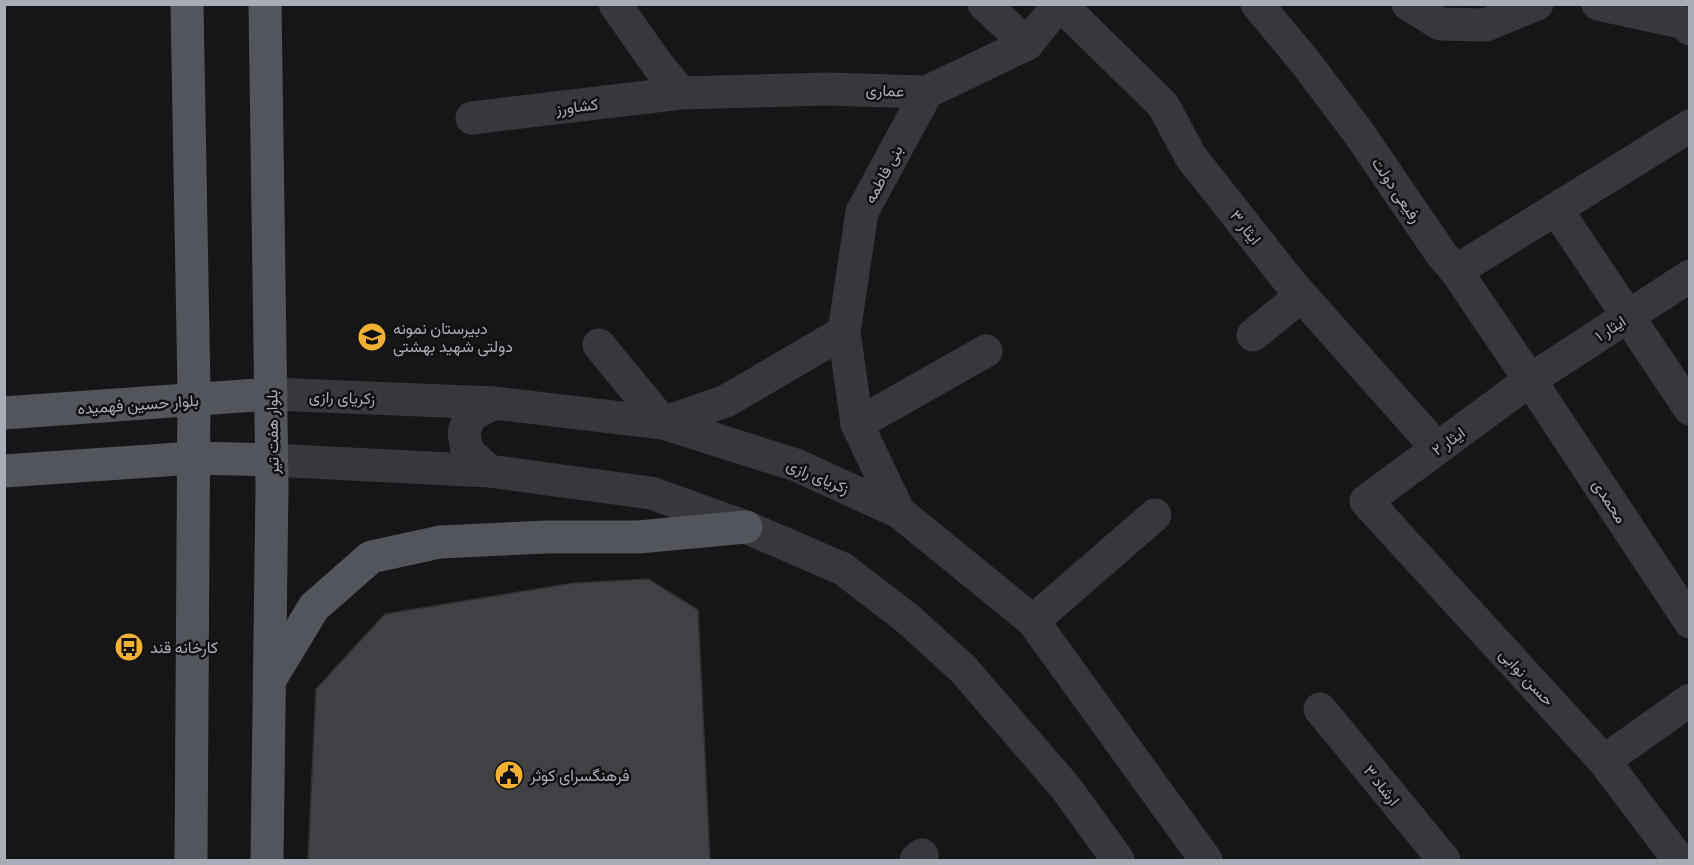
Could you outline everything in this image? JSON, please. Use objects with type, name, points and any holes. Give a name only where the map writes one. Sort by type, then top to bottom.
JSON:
[{"type":"main road","points":[[187,4],[194,399],[191,861]]},
{"type":"main road","name":"بلوار هفت تیر","points":[[265,4],[271,394],[267,861]]},
{"type":"main road","name":"بلوار حسین فهمیده","points":[[4,413],[271,394]]},
{"type":"main road","points":[[4,471],[194,458],[271,460]]},
{"type":"main road","points":[[270,679],[314,607],[371,557],[440,542],[546,537],[638,537],[746,527]]},
{"type":"street","points":[[615,4],[657,64],[681,93]]},
{"type":"street","points":[[984,4],[1027,44]]},
{"type":"street","name":"عماری","points":[[681,93],[826,88],[927,92],[1027,44],[1059,4]]},
{"type":"street","name":"ایثار ۳","points":[[1059,4],[1163,105],[1191,156],[1301,296],[1437,448]]},
{"type":"street","name":"رفیعی دولت","points":[[1257,4],[1306,63],[1358,132],[1530,380]]},
{"type":"street","points":[[1270,4],[1275,4]]},
{"type":"street","points":[[1408,4],[1440,24],[1486,25],[1537,4]]},
{"type":"street","points":[[1598,4],[1681,22],[1689,29]]},
{"type":"street","name":"بنی فاطمه","points":[[899,512],[857,424],[844,332],[862,212],[927,92]]},
{"type":"street","name":"کشاورز","points":[[472,118],[681,93]]},
{"type":"street","points":[[1456,271],[1689,126]]},
{"type":"street","points":[[1556,209],[1689,409]]},
{"type":"street","name":"۱ ایثار","points":[[1530,380],[1689,276]]},
{"type":"street","points":[[1252,335],[1301,296]]},
{"type":"street","points":[[598,345],[663,423],[726,401],[844,332]]},
{"type":"street","points":[[857,424],[986,351]]},
{"type":"street","name":"ایثار ۲","points":[[1366,501],[1530,380]]},
{"type":"street","name":"محمدی","points":[[1530,380],[1689,622]]},
{"type":"street","name":"زکریای رازی","points":[[271,394],[494,403],[663,423],[796,465],[899,512],[1033,621],[1206,861]]},
{"type":"street","points":[[489,471],[467,451],[464,432],[470,416],[494,403]]},
{"type":"street","points":[[271,460],[489,471],[651,493],[746,527],[843,569],[908,619],[963,669],[1066,788],[1118,861]]},
{"type":"street","name":"حسن نوابی","points":[[1366,501],[1604,761],[1679,861]]},
{"type":"street","points":[[1033,621],[1155,515]]},
{"type":"street","points":[[1604,761],[1689,700]]},
{"type":"street","name":"ارشاد ۳","points":[[1320,709],[1444,861]]},
{"type":"building","name":"فرهنگسرای کوثر","points":[[648,579],[698,610],[710,860],[308,860],[316,689],[385,614],[574,583]]},
{"type":"place","name":"دبیرستان نمونه دولتی شهید بهشتی","points":[[372,337]]},
{"type":"place","name":"کارخانه قند","points":[[129,647]]},
{"type":"place","name":"فرهنگسرای کوثر","points":[[509,775]]}]
